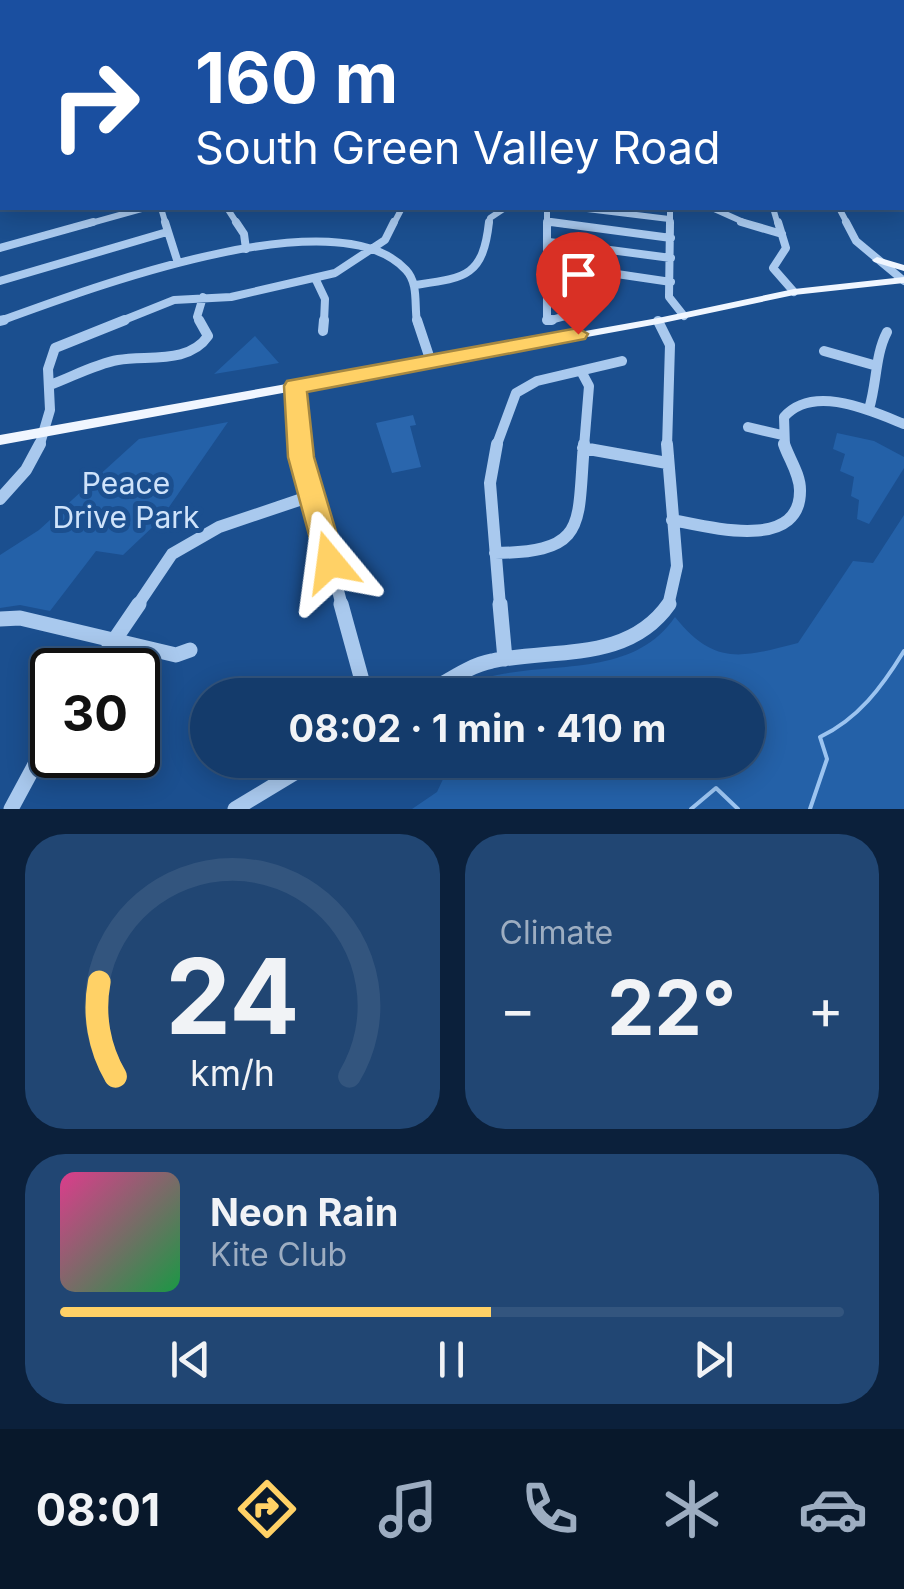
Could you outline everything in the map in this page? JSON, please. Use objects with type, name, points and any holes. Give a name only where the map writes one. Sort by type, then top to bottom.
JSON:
[{"type":"main road","points":[[876,260],[902,277]]},
{"type":"main road","points":[[880,282],[876,277],[902,277]]},
{"type":"main road","points":[[0,440],[430,359],[658,321],[794,292],[902,277]]},
{"type":"street","points":[[0,248],[138,210]]},
{"type":"street","points":[[162,210],[178,264]]},
{"type":"street","points":[[228,210],[244,234],[246,249]]},
{"type":"street","points":[[0,500],[25,474],[44,432],[50,384],[48,358],[59,346],[174,300],[231,298],[316,280],[350,266],[388,238],[401,210]]},
{"type":"street","points":[[490,210],[496,212]]},
{"type":"street","points":[[415,285],[450,280],[478,265],[485,254],[488,224],[500,210]]},
{"type":"street","points":[[547,210],[550,264],[544,312],[547,321],[596,308],[594,270]]},
{"type":"street","points":[[609,210],[670,214],[670,297],[684,316]]},
{"type":"street","points":[[715,210],[732,220],[782,234]]},
{"type":"street","points":[[773,210],[786,249],[772,268],[794,292]]},
{"type":"street","points":[[840,210],[856,241],[876,260]]},
{"type":"street","points":[[549,222],[671,238]]},
{"type":"street","points":[[0,281],[167,232]]},
{"type":"street","points":[[0,321],[104,284],[178,264],[246,249],[320,241],[372,249],[396,261],[415,285],[416,316],[430,359]]},
{"type":"street","points":[[549,242],[671,258]]},
{"type":"street","points":[[550,264],[670,282]]},
{"type":"street","points":[[316,280],[325,299],[323,331]]},
{"type":"street","points":[[50,384],[115,360],[194,350],[208,336],[198,317],[203,297]]},
{"type":"street","points":[[452,678],[472,666],[586,652],[625,640],[653,623],[668,606],[674,591],[676,558],[667,462],[670,345],[658,321]]},
{"type":"street","points":[[869,409],[878,384],[878,347],[887,332]]},
{"type":"street","points":[[824,351],[877,366]]},
{"type":"street","points":[[505,659],[490,470],[516,394],[537,381],[622,361]]},
{"type":"street","points":[[496,553],[549,550],[573,533],[578,517],[589,386],[581,370]]},
{"type":"street","points":[[295,386],[299,447],[361,678]]},
{"type":"street","points":[[672,520],[753,532],[786,520],[798,506],[801,491],[782,435],[786,417],[804,404],[833,401],[869,409],[904,424]]},
{"type":"street","points":[[748,426],[782,435]]},
{"type":"street","points":[[583,448],[667,462]]},
{"type":"street","points":[[108,648],[155,574],[181,547],[218,527],[311,496]]},
{"type":"street","points":[[0,619],[20,618],[176,655],[190,650]]},
{"type":"street","points":[[11,809],[30,774]]},
{"type":"street","points":[[235,809],[286,778]]},
{"type":"green space","points":[[255,336],[279,363],[214,374]]},
{"type":"green space","name":"Peace Drive Park","points":[[228,422],[160,520],[123,555],[96,551],[50,611],[20,605],[0,608],[0,555],[39,530],[139,439]]},
{"type":"green space","points":[[837,433],[874,441],[904,457],[904,468],[869,524],[857,519],[859,500],[851,496],[854,477],[840,471],[845,454],[833,449]]},
{"type":"green space","points":[[904,515],[904,809],[412,809],[437,792],[444,778],[765,778],[765,678],[487,678],[600,662],[628,654],[654,640],[675,617],[703,644],[731,654],[798,643],[853,561],[873,563]]},
{"type":"building","points":[[413,415],[416,425],[410,426],[421,467],[392,473],[376,423]]},
{"type":"waterway","points":[[810,809],[827,759],[820,737],[868,701],[904,651]]},
{"type":"waterway","points":[[691,809],[716,788],[738,809]]},
{"type":"route","points":[[330,562],[299,447],[295,386],[578,334]]}]
